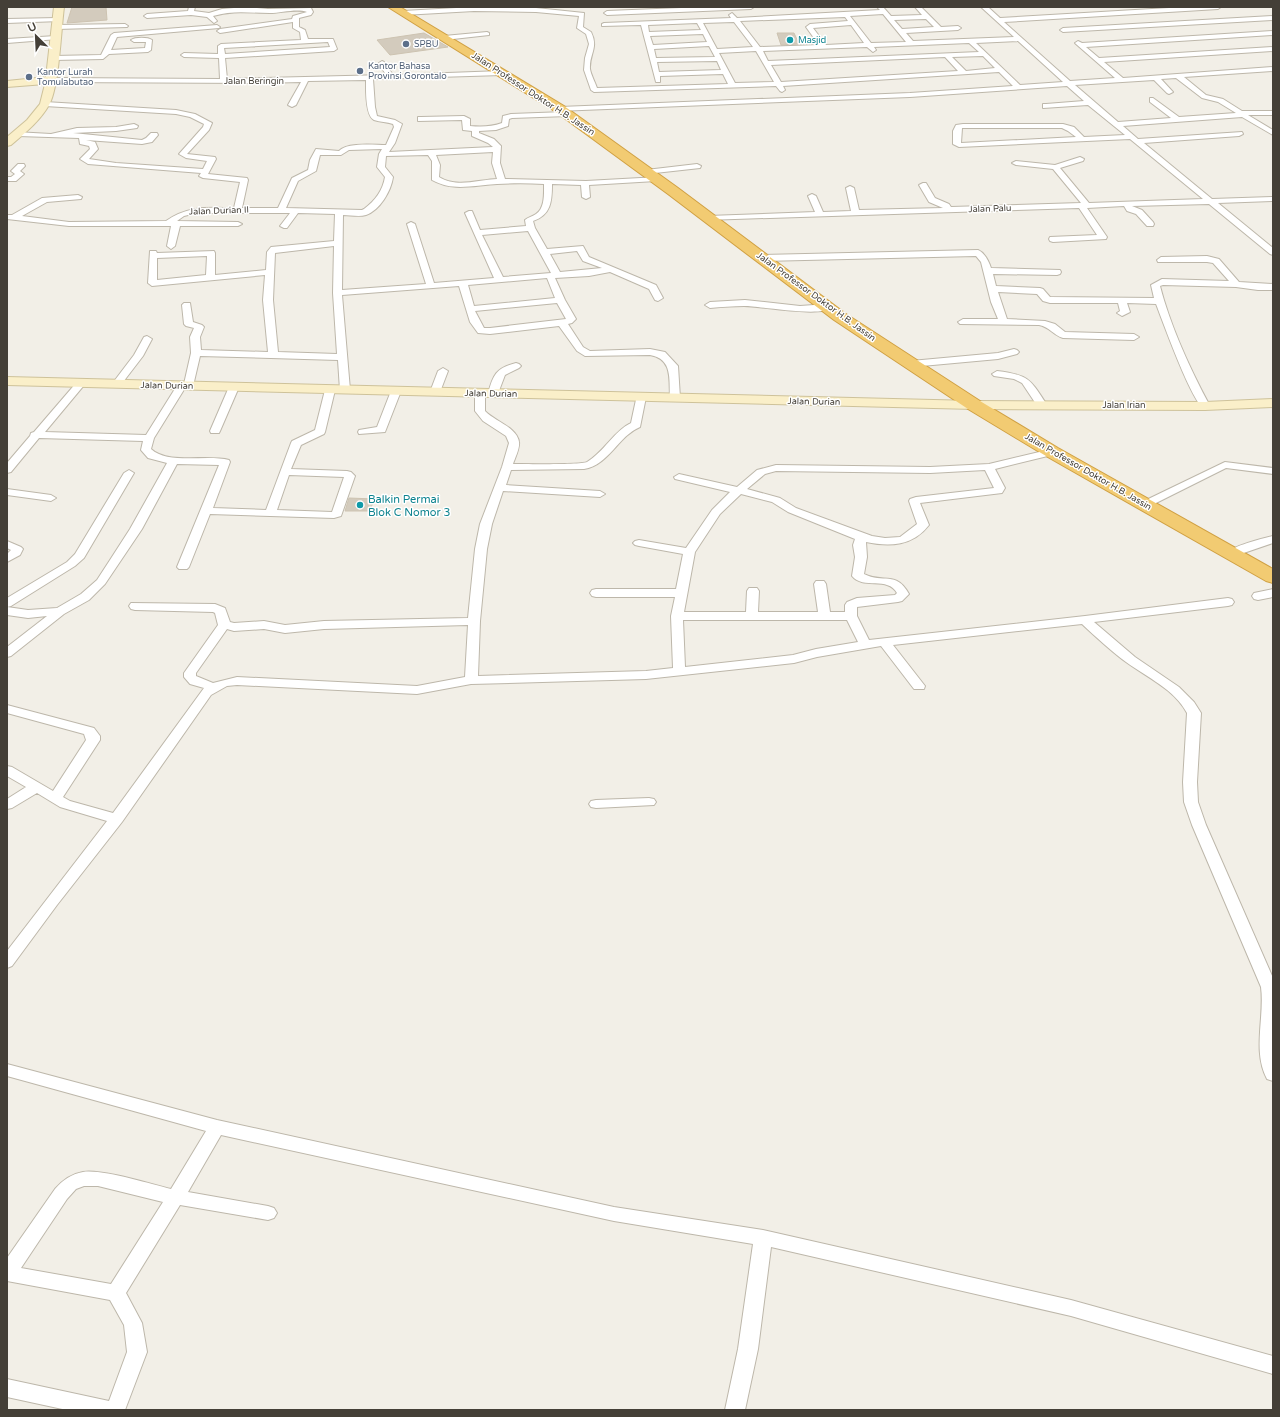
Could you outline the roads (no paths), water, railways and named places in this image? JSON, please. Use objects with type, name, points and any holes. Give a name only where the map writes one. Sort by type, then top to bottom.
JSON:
[{"type":"highway","name":"Jalan Professor Doktor H.B. Jassin","points":[[398,10],[563,112],[651,175],[828,307],[974,405],[1144,505],[1273,577]]},
{"type":"street","points":[[7,143],[31,122],[45,104],[54,58],[59,7]]},
{"type":"street","points":[[604,25],[607,10],[666,10],[751,7]]},
{"type":"street","points":[[840,7],[878,58]]},
{"type":"street","points":[[880,7],[911,43]]},
{"type":"street","points":[[918,7],[939,29]]},
{"type":"street","points":[[984,7],[1067,83],[1273,252]]},
{"type":"street","points":[[1128,7],[1202,59]]},
{"type":"street","points":[[998,20],[1218,7]]},
{"type":"street","points":[[148,16],[191,10],[209,16],[222,12],[246,10],[268,11],[309,8],[309,14],[295,17],[296,28],[303,31],[305,41]]},
{"type":"street","points":[[728,8],[758,49],[788,101]]},
{"type":"street","points":[[398,10],[474,9],[575,12],[582,14],[580,28],[586,30],[603,27],[604,25],[885,12]]},
{"type":"street","points":[[666,10],[674,22]]},
{"type":"street","points":[[1037,10],[1069,35]]},
{"type":"street","points":[[209,16],[218,29],[224,81]]},
{"type":"street","points":[[891,18],[928,17]]},
{"type":"street","points":[[1063,30],[1273,18]]},
{"type":"street","points":[[54,58],[103,57],[107,52],[114,35],[218,29],[296,20]]},
{"type":"street","points":[[7,21],[126,26]]},
{"type":"street","points":[[699,21],[732,86]]},
{"type":"street","points":[[644,23],[654,60],[659,88]]},
{"type":"street","points":[[824,47],[809,27],[810,26],[851,23]]},
{"type":"street","points":[[901,31],[958,28]]},
{"type":"street","points":[[586,30],[589,33],[592,44],[587,67],[597,98]]},
{"type":"street","points":[[647,34],[704,32]]},
{"type":"street","points":[[1080,45],[1273,33]]},
{"type":"street","points":[[444,38],[487,34]]},
{"type":"street","points":[[7,41],[56,38]]},
{"type":"street","points":[[714,51],[1019,38]]},
{"type":"street","points":[[107,52],[145,51],[148,49],[148,40],[112,41]]},
{"type":"street","points":[[184,55],[221,56],[334,50],[331,40],[255,41],[221,46]]},
{"type":"street","points":[[1074,40],[1120,79]]},
{"type":"street","points":[[971,41],[1018,87]]},
{"type":"street","points":[[650,47],[710,44]]},
{"type":"street","points":[[1099,60],[1273,49]]},
{"type":"street","points":[[766,63],[812,66],[854,59],[984,54]]},
{"type":"street","points":[[947,55],[964,72]]},
{"type":"street","points":[[907,57],[921,76]]},
{"type":"street","points":[[654,60],[718,59]]},
{"type":"street","points":[[854,59],[867,79]]},
{"type":"street","points":[[382,63],[391,77]]},
{"type":"street","points":[[812,66],[822,82]]},
{"type":"street","points":[[1215,68],[1222,72]]},
{"type":"street","points":[[597,98],[788,101],[973,91],[1155,76],[1273,69]]},
{"type":"street","points":[[421,119],[464,118],[466,119],[466,128],[476,129],[500,127],[505,124],[506,118],[511,116],[563,112],[597,98],[659,88],[822,82],[1001,70]]},
{"type":"street","points":[[1260,70],[1269,76]]},
{"type":"street","points":[[657,74],[726,72]]},
{"type":"street","name":"Jalan Beringin","points":[[7,84],[50,80],[305,80],[502,73]]},
{"type":"street","points":[[1177,75],[1204,97],[1220,99],[1241,114],[1273,133]]},
{"type":"street","points":[[1155,76],[1169,92]]},
{"type":"street","points":[[894,77],[899,83]]},
{"type":"street","points":[[369,78],[371,107],[374,117],[378,119],[395,121],[398,124],[389,147],[383,154]]},
{"type":"street","points":[[292,105],[305,80]]},
{"type":"street","points":[[904,89],[910,95]]},
{"type":"street","points":[[973,91],[981,98]]},
{"type":"street","points":[[1153,100],[1177,119]]},
{"type":"street","points":[[1046,106],[1090,102]]},
{"type":"street","points":[[45,104],[176,112],[190,114],[208,123],[202,133],[183,154],[186,156],[212,158],[213,160],[202,175],[205,177],[244,180],[238,210]]},
{"type":"street","points":[[1117,124],[1241,114],[1273,113]]},
{"type":"street","points":[[1186,119],[1211,136]]},
{"type":"street","points":[[18,134],[42,136],[77,130],[116,129],[134,126]]},
{"type":"street","points":[[1082,139],[1071,128],[1063,126],[962,126],[959,127],[957,131],[957,144],[963,145],[1082,139],[1135,139],[1239,134]]},
{"type":"street","points":[[476,129],[475,134],[496,144],[496,163],[502,181]]},
{"type":"street","points":[[58,134],[142,142],[148,140],[154,135]]},
{"type":"street","points":[[83,137],[83,142],[94,145],[93,152],[84,159],[88,162],[116,166],[205,171]]},
{"type":"street","points":[[281,210],[295,180],[312,171],[314,160],[318,152],[341,153],[345,148],[389,147]]},
{"type":"street","points":[[383,154],[497,149]]},
{"type":"street","points":[[428,153],[434,157],[437,169],[435,178],[442,183],[465,185],[502,181],[585,183],[651,175],[697,166]]},
{"type":"street","name":"Jalan Durian II","points":[[172,223],[177,216],[190,211],[296,210],[363,213],[369,211],[385,192],[388,186],[389,177],[381,167],[383,154]]},
{"type":"street","points":[[1016,163],[1056,167],[1080,158]]},
{"type":"street","points":[[7,179],[16,178],[20,174],[15,171],[21,166],[13,164]]},
{"type":"street","points":[[1053,239],[1103,237],[1084,205],[1056,167]]},
{"type":"street","points":[[548,182],[548,196],[544,211],[539,216],[529,219],[531,228],[556,272],[552,276]]},
{"type":"street","points":[[585,183],[586,197]]},
{"type":"street","points":[[923,185],[932,200],[946,206],[949,210]]},
{"type":"street","points":[[850,188],[856,213]]},
{"type":"street","points":[[812,196],[820,214]]},
{"type":"street","points":[[10,217],[45,200],[68,200],[78,197]]},
{"type":"street","name":"Jalan Palu","points":[[708,218],[1273,199]]},
{"type":"street","points":[[1126,204],[1130,209],[1138,212],[1150,224]]},
{"type":"street","points":[[284,226],[296,210]]},
{"type":"street","points":[[339,212],[337,293],[345,390]]},
{"type":"street","points":[[469,213],[500,280]]},
{"type":"street","points":[[10,217],[69,224],[238,224]]},
{"type":"street","points":[[171,246],[172,223]]},
{"type":"street","points":[[411,224],[431,286]]},
{"type":"street","points":[[477,233],[531,228]]},
{"type":"street","points":[[272,354],[268,300],[271,252],[274,249],[338,243]]},
{"type":"street","points":[[545,252],[580,248],[586,259],[598,262],[653,287],[658,298]]},
{"type":"street","points":[[210,278],[211,253],[153,255],[152,282],[210,278],[270,272]]},
{"type":"street","points":[[762,258],[978,253],[985,262],[996,302],[1004,322]]},
{"type":"street","points":[[1161,260],[1214,260],[1236,284]]},
{"type":"street","points":[[337,293],[589,273],[611,269]]},
{"type":"street","points":[[988,271],[1057,272]]},
{"type":"street","points":[[463,284],[478,328],[485,331],[569,321],[571,319],[560,300],[552,276]]},
{"type":"street","points":[[1205,406],[1191,380],[1159,301],[1155,285],[1158,283],[1236,284],[1258,287],[1273,287]]},
{"type":"street","points":[[993,289],[1040,291],[1046,299],[1050,300],[1159,301]]},
{"type":"street","points":[[470,308],[560,300]]},
{"type":"street","points":[[1122,300],[1125,312],[1122,313]]},
{"type":"street","points":[[710,305],[745,303],[800,309],[828,307]]},
{"type":"street","points":[[184,567],[225,462],[174,460],[153,457],[148,454],[146,446],[149,438],[185,386],[196,353],[195,337],[199,327],[189,324],[186,305]]},
{"type":"street","points":[[963,322],[1046,324],[1054,327],[1063,335],[1134,337]]},
{"type":"street","points":[[562,323],[580,349],[588,354],[650,352],[662,354],[673,366],[676,398]]},
{"type":"street","points":[[116,384],[138,356],[147,339]]},
{"type":"street","points":[[911,364],[998,356],[1014,352]]},
{"type":"street","points":[[196,353],[343,357]]},
{"type":"street","points":[[471,680],[474,621],[481,549],[486,524],[500,488],[514,443],[511,434],[482,414],[480,411],[486,394],[500,373],[516,366]]},
{"type":"street","points":[[434,392],[443,371]]},
{"type":"street","points":[[998,374],[1021,377],[1029,384],[1042,405]]},
{"type":"street","name":"Jalan Durian","points":[[7,381],[234,388],[974,405]]},
{"type":"street","points":[[7,470],[80,384]]},
{"type":"street","points":[[215,431],[234,388]]},
{"type":"street","points":[[270,513],[296,443],[315,435],[321,430],[330,390]]},
{"type":"street","points":[[363,432],[381,430],[396,391]]},
{"type":"street","points":[[507,467],[590,465],[632,426],[636,425],[640,397]]},
{"type":"street","name":"Jalan Irian","points":[[974,405],[1205,406],[1273,403]]},
{"type":"street","points":[[35,436],[149,438]]},
{"type":"street","points":[[679,671],[677,616],[689,552],[716,512],[761,472],[776,468],[930,470],[989,467],[1052,452]]},
{"type":"street","points":[[7,653],[60,611],[85,598],[101,582],[136,529],[174,460]]},
{"type":"street","points":[[1144,505],[1225,465],[1273,470]]},
{"type":"street","points":[[679,477],[776,500],[792,510],[861,537],[875,541],[886,541],[906,539],[910,537],[915,530],[923,525],[914,501],[916,500],[998,491],[1000,488],[989,467]]},
{"type":"street","points":[[206,511],[336,515],[350,476],[344,473],[286,472]]},
{"type":"street","points":[[7,603],[76,561],[129,473]]},
{"type":"street","points":[[500,488],[600,494]]},
{"type":"street","points":[[7,492],[50,498]]},
{"type":"street","points":[[861,537],[859,545],[861,557],[858,576],[864,579],[884,580],[898,585],[903,594],[898,598],[857,602],[851,605],[851,616],[865,644]]},
{"type":"street","points":[[1232,554],[1247,547],[1273,539]]},
{"type":"street","points":[[639,543],[689,552]]},
{"type":"street","points":[[7,544],[17,550],[16,553],[7,559]]},
{"type":"street","points":[[820,584],[824,616]]},
{"type":"street","points":[[752,616],[753,591]]},
{"type":"street","points":[[596,593],[681,593]]},
{"type":"street","points":[[1258,596],[1273,593]]},
{"type":"street","points":[[7,962],[117,819],[206,692],[224,683],[256,681],[417,690],[471,680],[646,675],[794,659],[816,653],[865,644],[1085,620],[1228,602]]},
{"type":"street","points":[[135,606],[215,608],[221,611],[224,625]]},
{"type":"street","points":[[7,611],[28,614],[60,611]]},
{"type":"street","points":[[677,616],[851,616]]},
{"type":"street","points":[[1085,620],[1116,648],[1181,694],[1189,703],[1194,713],[1190,782],[1191,802],[1199,825],[1269,987],[1272,1015],[1268,1045],[1273,1075]]},
{"type":"street","points":[[224,625],[234,627],[264,624],[291,629],[324,625],[474,621]]},
{"type":"street","points":[[214,687],[195,681],[190,678],[190,673],[214,637],[224,625]]},
{"type":"street","points":[[884,642],[919,686]]},
{"type":"street","points":[[7,708],[89,731],[93,736],[93,740],[55,798]]},
{"type":"street","points":[[7,770],[65,804],[117,819]]},
{"type":"street","points":[[7,805],[36,787]]},
{"type":"street","points":[[596,804],[649,802]]},
{"type":"street","points":[[7,1070],[217,1127],[614,1214],[763,1238],[1071,1308],[1273,1365]]},
{"type":"street","points":[[116,1293],[217,1127]]},
{"type":"street","points":[[116,1293],[7,1273],[61,1194],[70,1184],[83,1179],[98,1179],[174,1197],[268,1213]]},
{"type":"street","points":[[735,1410],[748,1350],[763,1238]]},
{"type":"street","points":[[115,1410],[137,1352],[133,1323],[116,1293]]},
{"type":"street","points":[[7,1388],[108,1410]]},
{"type":"place","name":"Masjid","points":[[790,40]]},
{"type":"place","name":"SPBU","points":[[406,44]]},
{"type":"place","name":"Kantor Bahasa Provinsi Gorontalo","points":[[360,71]]},
{"type":"place","name":"Kantor Lurah Tomulabutao","points":[[29,77]]},
{"type":"place","name":"Balkin Permai Blok C Nomor 3","points":[[360,505]]}]
